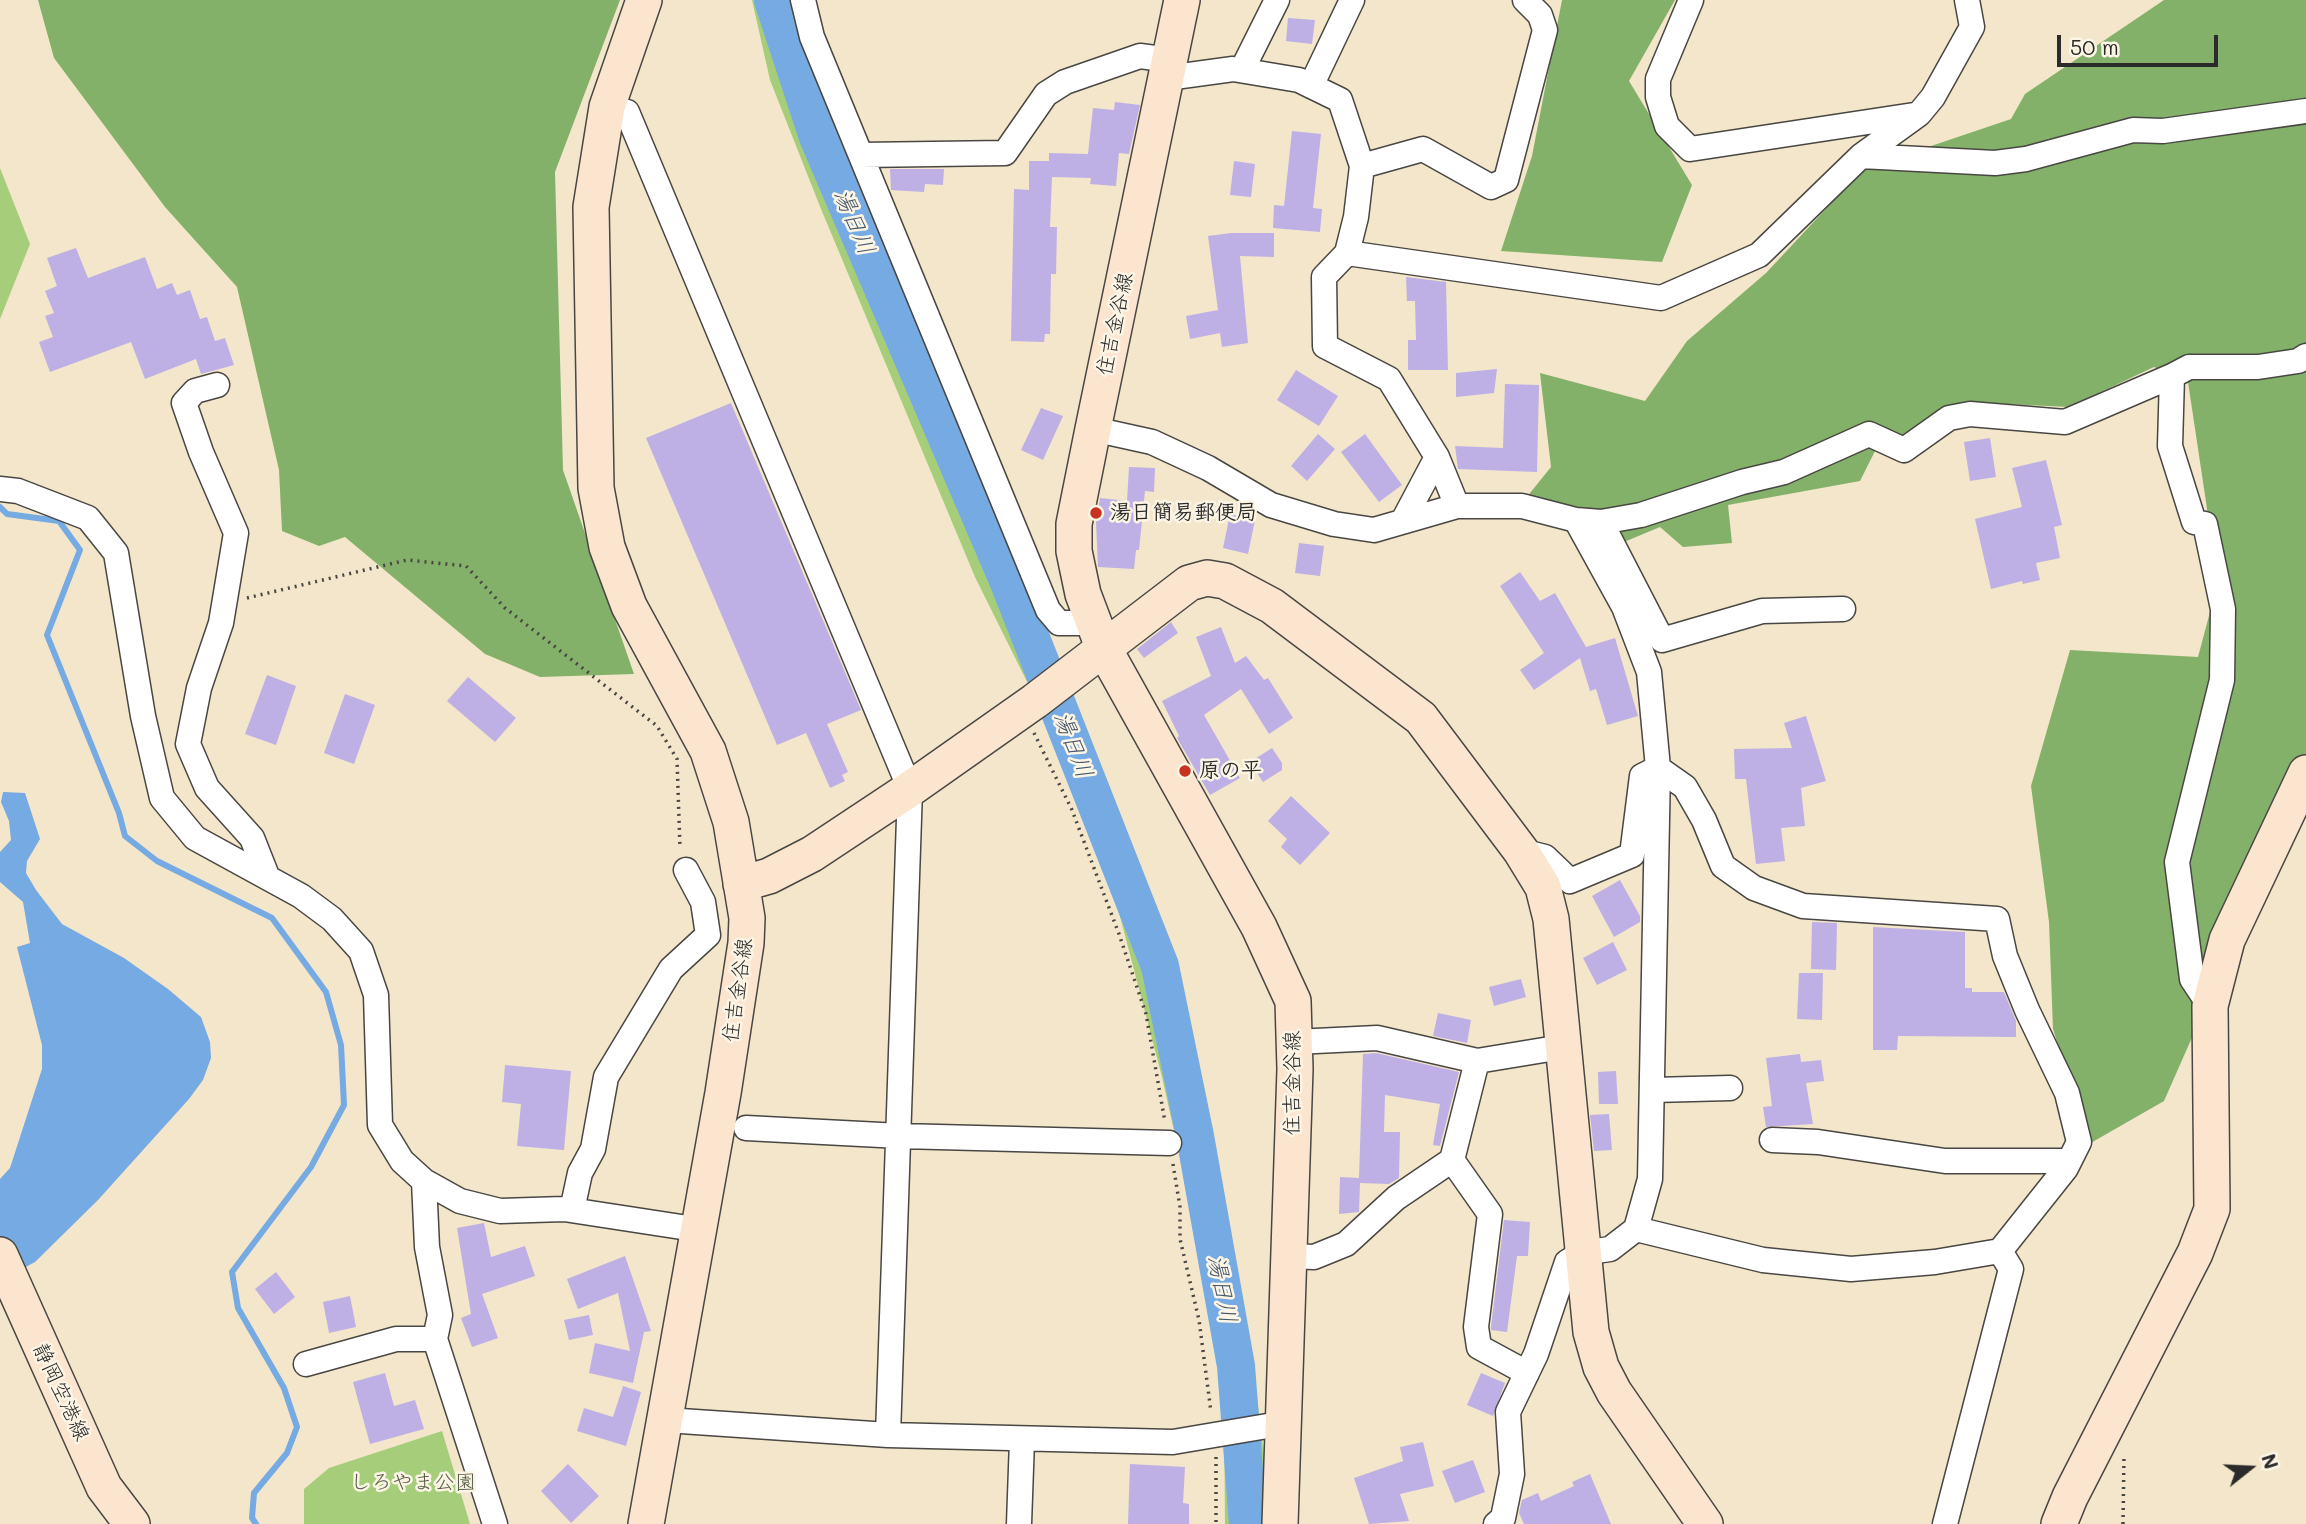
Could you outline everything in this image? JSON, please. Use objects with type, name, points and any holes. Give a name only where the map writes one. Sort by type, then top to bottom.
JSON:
[{"type":"street","name":"住吉金谷線","points":[[644,0],[607,107],[591,206],[596,488],[607,547],[629,606],[708,751],[731,822],[747,918],[746,943],[701,1230],[646,1524]]},
{"type":"street","points":[[803,0],[812,37],[1048,610],[1059,623],[1099,635]]},
{"type":"street","name":"住吉金谷線","points":[[1182,0],[1074,524],[1074,551],[1083,594],[1099,635],[1259,928],[1293,1001],[1295,1042],[1290,1256],[1273,1425],[1280,1524]]},
{"type":"street","points":[[1242,70],[1277,0]]},
{"type":"street","points":[[1311,86],[1352,0]]},
{"type":"street","points":[[1362,166],[1423,149],[1491,187],[1506,180],[1545,30],[1540,15],[1525,0]]},
{"type":"street","points":[[1691,0],[1658,79],[1658,97],[1667,126],[1690,149],[1919,114]]},
{"type":"street","points":[[1347,253],[1661,298],[1759,255],[1860,156],[1919,114],[1933,97],[1972,27],[1967,0]]},
{"type":"street","points":[[861,155],[1005,153],[1046,94],[1065,82],[1140,56],[1168,69],[1242,70],[1299,80],[1340,100],[1362,166],[1356,217],[1347,253],[1324,277],[1325,346],[1389,379],[1437,457],[1457,506]]},
{"type":"street","points":[[607,107],[627,112],[910,789],[888,1435]]},
{"type":"street","points":[[1860,156],[1995,163],[2026,159],[2133,130],[2163,131],[2306,111]]},
{"type":"street","points":[[1093,429],[1152,442],[1208,468],[1271,505],[1374,530],[1457,506],[1522,506],[1576,520],[1601,522],[1641,515],[1784,471],[1869,435],[1904,450],[1949,418],[1970,414],[2065,422],[2189,367],[2258,367],[2298,361],[2306,356]]},
{"type":"street","points":[[2172,376],[2171,446],[2194,522],[2205,524],[2224,609],[2222,680],[2177,862],[2192,979],[2210,1006]]},
{"type":"street","points":[[217,385],[195,391],[184,403],[201,452],[236,533],[221,623],[199,688],[188,744],[207,788],[251,838],[267,876]]},
{"type":"street","points":[[1402,521],[1437,457]]},
{"type":"street","points":[[0,489],[18,491],[88,518],[116,553],[143,716],[162,798],[195,838],[267,876],[332,919],[361,951],[376,995],[380,1125],[402,1161],[424,1181],[460,1201],[499,1212],[572,1210],[701,1230]]},
{"type":"street","points":[[1502,1522],[1511,1474],[1508,1412],[1536,1354],[1567,1262],[1582,1254],[1610,1249],[1636,1229],[1650,1180],[1658,768],[1649,672],[1624,607],[1576,520]]},
{"type":"street","points":[[1601,522],[1662,640],[1762,611],[1843,609]]},
{"type":"street","points":[[741,884],[769,876],[812,855],[910,789],[1066,676],[1099,635],[1189,583],[1206,578],[1225,581],[1272,606],[1408,705],[1439,739],[1521,850],[1543,887],[1552,919],[1591,1332],[1601,1367],[1614,1392],[1705,1524]]},
{"type":"street","points":[[1521,850],[1545,857],[1570,881],[1632,855],[1642,776],[1658,768]]},
{"type":"street","points":[[1636,1229],[1763,1260],[1851,1269],[1935,1262],[2000,1251],[2069,1161],[2079,1142],[2067,1093],[2022,999],[2005,956],[1997,919],[1803,906],[1754,888],[1723,866],[1704,820],[1685,787],[1658,768]]},
{"type":"street","points":[[2059,1524],[2070,1497],[2195,1254],[2212,1209],[2210,1006],[2227,940],[2306,773]]},
{"type":"street","points":[[572,1210],[580,1173],[593,1149],[606,1077],[671,969],[708,935],[703,902],[686,870]]},
{"type":"street","points":[[1295,1042],[1377,1038],[1477,1061],[1562,1047]]},
{"type":"street","points":[[1290,1256],[1314,1257],[1346,1244],[1396,1198],[1452,1160],[1477,1061]]},
{"type":"street","points":[[1653,1090],[1730,1087]]},
{"type":"street","points":[[746,1128],[900,1136],[1169,1143]]},
{"type":"street","points":[[1772,1140],[1818,1142],[1945,1161],[2069,1161]]},
{"type":"street","points":[[1452,1160],[1490,1214],[1476,1327],[1479,1347],[1527,1373]]},
{"type":"street","points":[[424,1181],[427,1247],[440,1315],[435,1339],[495,1524]]},
{"type":"street","points":[[1945,1524],[2011,1269],[2000,1251]]},
{"type":"street","name":"静岡空港線","points":[[0,1255],[104,1487],[132,1524]]},
{"type":"street","points":[[306,1364],[396,1339],[435,1339]]},
{"type":"street","points":[[666,1420],[888,1435],[1172,1442],[1273,1425]]},
{"type":"street","points":[[1019,1524],[1022,1440]]},
{"type":"path","points":[[224,603],[407,560],[466,566],[505,608],[657,726],[677,759],[677,839],[686,870]]},
{"type":"path","points":[[1028,705],[1072,810],[1146,1014],[1180,1207],[1180,1239],[1199,1320],[1218,1435],[1216,1524]]},
{"type":"green space","points":[[38,0],[620,0],[555,172],[563,470],[634,674],[540,677],[485,654],[345,537],[319,546],[282,531],[279,470],[237,287],[165,207],[54,58]]},
{"type":"green space","points":[[752,0],[787,0],[906,275],[973,457],[1044,629],[1078,726],[1118,813],[1171,953],[1255,1380],[1271,1512],[1270,1524],[1225,1524],[1224,1412],[1207,1279],[1162,1077],[1116,901],[1043,714],[975,577],[821,209],[770,80]]},
{"type":"green space","points":[[1562,0],[1675,0],[1629,81],[1692,185],[1662,262],[1501,251],[1532,156]]},
{"type":"green space","points":[[2164,0],[2306,0],[2306,779],[2164,1101],[2089,1144],[2053,1029],[2049,922],[2031,786],[2070,650],[2198,657],[2218,582],[2188,382],[2154,367],[2069,407],[1963,402],[1876,449],[1860,481],[1728,505],[1732,543],[1683,547],[1660,527],[1624,542],[1526,498],[1551,467],[1540,373],[1645,401],[1687,341],[1766,273],[1863,169],[2011,119],[2025,94]]},
{"type":"green space","points":[[0,168],[30,244],[0,319]]},
{"type":"green space","name":"しろやま公園","points":[[442,1431],[470,1524],[304,1524],[304,1489],[329,1468]]},
{"type":"water","points":[[3,792],[25,793],[40,839],[27,861],[26,873],[62,924],[124,958],[168,989],[201,1017],[210,1042],[211,1058],[203,1080],[189,1099],[98,1200],[35,1262],[0,1281],[0,1179],[10,1168],[42,1069],[42,1045],[17,947],[30,943],[23,902],[0,882],[0,852],[11,840],[9,821],[1,802]]},
{"type":"building","points":[[1288,18],[1315,20],[1312,44],[1286,41]]},
{"type":"building","points":[[1115,102],[1140,105],[1129,154],[1119,153],[1116,186],[1090,184],[1091,178],[1052,177],[1050,227],[1057,227],[1056,274],[1051,274],[1050,334],[1045,334],[1044,342],[1011,341],[1014,189],[1029,190],[1029,161],[1049,161],[1049,153],[1088,154],[1093,108],[1114,110]]},
{"type":"building","points":[[1292,131],[1321,134],[1313,208],[1322,209],[1320,232],[1273,228],[1274,205],[1284,206]]},
{"type":"building","points":[[1234,161],[1255,164],[1251,197],[1230,195]]},
{"type":"building","points":[[890,169],[944,169],[943,185],[925,184],[924,192],[891,190]]},
{"type":"building","points":[[1274,233],[1274,257],[1240,256],[1248,343],[1222,347],[1220,333],[1190,339],[1186,316],[1218,310],[1208,236]]},
{"type":"building","points":[[76,248],[88,278],[145,257],[157,289],[172,283],[177,295],[190,290],[200,319],[207,317],[215,341],[225,338],[234,365],[201,374],[196,359],[145,379],[131,342],[50,372],[39,342],[53,337],[45,316],[54,313],[45,291],[57,286],[47,258]]},
{"type":"building","points":[[1406,277],[1446,282],[1448,370],[1408,370],[1408,340],[1416,340],[1415,301],[1407,301]]},
{"type":"building","points":[[1497,369],[1494,393],[1456,397],[1456,373]]},
{"type":"building","points":[[1296,370],[1338,396],[1319,426],[1277,400]]},
{"type":"building","points":[[1505,384],[1539,385],[1537,472],[1458,469],[1455,446],[1503,448]]},
{"type":"building","points":[[731,403],[861,710],[827,724],[848,772],[842,775],[845,781],[830,788],[806,733],[777,745],[646,438]]},
{"type":"building","points":[[1041,408],[1063,416],[1043,460],[1021,450]]},
{"type":"building","points":[[1318,434],[1335,449],[1307,481],[1291,466]]},
{"type":"building","points":[[1365,434],[1402,485],[1379,502],[1341,452]]},
{"type":"building","points":[[1990,438],[1996,477],[1970,481],[1964,442]]},
{"type":"building","points":[[2046,460],[2062,525],[2054,527],[2060,558],[2036,563],[2040,580],[2023,584],[2022,581],[1991,589],[1975,519],[2022,507],[2012,468]]},
{"type":"building","points":[[1129,467],[1155,468],[1154,492],[1145,491],[1139,550],[1136,550],[1134,569],[1098,567],[1096,522],[1100,498],[1127,501]]},
{"type":"building","points":[[1230,514],[1255,520],[1248,554],[1223,548]]},
{"type":"building","points":[[1299,543],[1324,546],[1320,576],[1295,573]]},
{"type":"building","points":[[1520,572],[1540,601],[1555,593],[1586,647],[1615,638],[1638,716],[1607,725],[1596,689],[1590,691],[1580,658],[1534,690],[1520,670],[1544,653],[1500,586]]},
{"type":"building","points":[[1171,622],[1178,633],[1144,658],[1137,649]]},
{"type":"building","points":[[1221,627],[1235,663],[1246,656],[1264,680],[1268,678],[1293,718],[1269,734],[1241,689],[1204,715],[1240,778],[1210,795],[1177,738],[1179,736],[1162,701],[1211,676],[1196,637]]},
{"type":"building","points":[[267,675],[296,686],[276,745],[245,734]]},
{"type":"building","points":[[468,677],[516,718],[495,742],[447,701]]},
{"type":"building","points":[[345,694],[375,705],[354,764],[324,753]]},
{"type":"building","points":[[1806,716],[1826,781],[1801,788],[1805,826],[1781,828],[1785,861],[1756,864],[1746,779],[1735,779],[1734,749],[1792,748],[1784,723]]},
{"type":"building","points":[[1272,748],[1282,763],[1282,770],[1263,782],[1250,762]]},
{"type":"building","points":[[1291,796],[1330,833],[1300,865],[1281,847],[1287,839],[1268,821]]},
{"type":"building","points":[[1620,880],[1640,916],[1640,922],[1614,937],[1592,896]]},
{"type":"building","points":[[1812,922],[1837,923],[1836,970],[1811,969]]},
{"type":"building","points":[[1873,927],[1965,932],[1965,988],[1972,988],[1972,992],[2004,992],[2016,1021],[2016,1037],[1898,1036],[1897,1050],[1873,1050]]},
{"type":"building","points":[[1613,942],[1627,970],[1597,985],[1583,958]]},
{"type":"building","points":[[1799,973],[1823,973],[1822,1020],[1797,1019]]},
{"type":"building","points":[[1521,979],[1526,997],[1494,1006],[1489,987]]},
{"type":"building","points":[[1438,1013],[1471,1020],[1467,1043],[1433,1036]]},
{"type":"building","points":[[1376,1053],[1459,1072],[1440,1146],[1433,1145],[1440,1104],[1385,1095],[1384,1132],[1400,1132],[1399,1178],[1389,1184],[1360,1183],[1359,1212],[1339,1214],[1340,1177],[1359,1178],[1363,1054]]},
{"type":"building","points":[[1800,1054],[1801,1062],[1821,1060],[1824,1081],[1806,1083],[1813,1124],[1766,1127],[1763,1107],[1772,1106],[1766,1058]]},
{"type":"building","points":[[505,1065],[571,1071],[564,1150],[517,1146],[521,1104],[502,1102]]},
{"type":"building","points":[[1616,1071],[1618,1104],[1599,1104],[1598,1072]]},
{"type":"building","points":[[1609,1114],[1612,1150],[1594,1151],[1590,1115]]},
{"type":"building","points":[[1504,1220],[1530,1222],[1528,1256],[1517,1256],[1507,1332],[1491,1330]]},
{"type":"building","points":[[484,1223],[491,1257],[525,1246],[535,1276],[482,1294],[498,1338],[472,1347],[461,1318],[471,1314],[457,1228]]},
{"type":"building","points":[[625,1256],[651,1331],[644,1332],[633,1383],[589,1373],[595,1343],[630,1351],[618,1293],[578,1309],[567,1279]]},
{"type":"building","points":[[276,1272],[295,1297],[274,1314],[255,1289]]},
{"type":"building","points":[[350,1296],[356,1327],[329,1333],[323,1302]]},
{"type":"building","points":[[589,1315],[593,1335],[569,1340],[564,1320]]},
{"type":"building","points":[[385,1373],[394,1406],[415,1400],[424,1429],[370,1444],[353,1382]]},
{"type":"building","points":[[1481,1373],[1505,1383],[1493,1416],[1467,1405]]},
{"type":"building","points":[[623,1386],[641,1392],[626,1446],[577,1431],[584,1408],[613,1417]]},
{"type":"building","points":[[1423,1442],[1434,1486],[1400,1494],[1409,1521],[1369,1524],[1354,1478],[1403,1461],[1400,1447]]},
{"type":"building","points":[[1473,1460],[1485,1492],[1455,1503],[1442,1471]]},
{"type":"building","points":[[568,1464],[599,1496],[571,1523],[541,1491]]},
{"type":"building","points":[[1130,1464],[1185,1467],[1183,1503],[1189,1504],[1189,1524],[1128,1524]]},
{"type":"building","points":[[1590,1474],[1611,1524],[1524,1524],[1519,1513],[1522,1500],[1538,1493],[1541,1501],[1574,1486],[1572,1482]]},
{"type":"waterway","name":"湯日川","points":[[773,0],[818,137],[1008,580],[1160,966],[1195,1136],[1236,1366],[1248,1524]]},
{"type":"waterway","points":[[0,507],[7,514],[59,521],[80,550],[47,635],[119,813],[125,836],[157,861],[272,918],[326,992],[341,1045],[344,1105],[311,1167],[232,1272],[238,1308],[284,1388],[297,1427],[287,1453],[254,1493],[252,1518],[256,1524]]},
{"type":"place","name":"湯日簡易郵便局","points":[[1096,513]]},
{"type":"place","name":"原の平","points":[[1185,771]]}]
